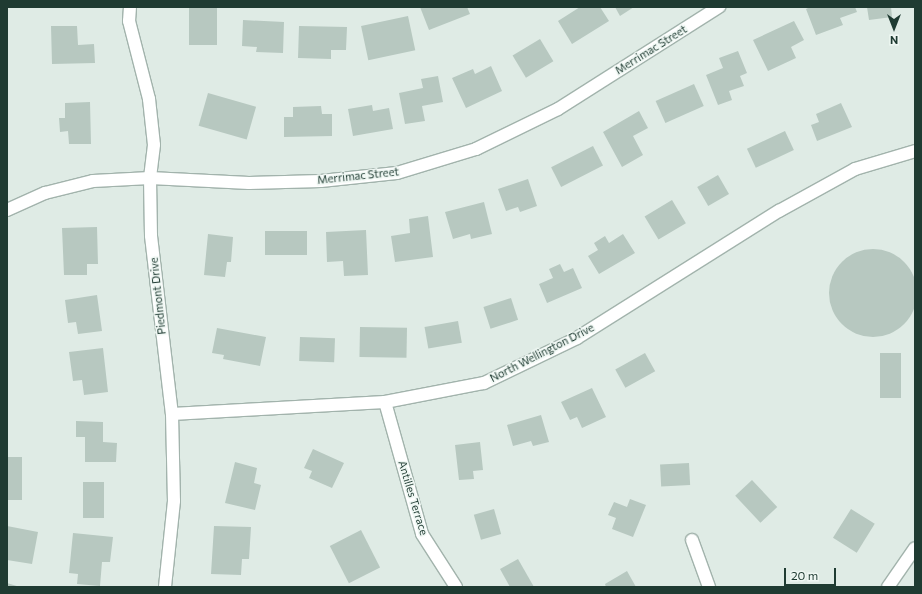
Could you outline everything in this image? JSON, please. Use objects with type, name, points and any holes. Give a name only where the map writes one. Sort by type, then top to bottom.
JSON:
[{"type":"street","name":"Piedmont Drive","points":[[130,7],[129,21],[149,99],[154,145],[150,178],[152,236],[172,414],[174,501],[165,587]]},
{"type":"street","name":"Merrimac Street","points":[[7,210],[45,194],[93,181],[150,178],[249,183],[321,181],[397,173],[476,149],[558,109],[719,7]]},
{"type":"street","name":"North Wellington Drive","points":[[172,414],[385,402],[491,379],[577,338],[779,211],[855,169],[915,151]]},
{"type":"street","name":"Antilles Terrace","points":[[385,402],[422,534],[456,587]]},
{"type":"street","points":[[692,540],[709,587]]},
{"type":"street","points":[[888,587],[915,548]]},
{"type":"building","points":[[189,7],[217,7],[217,45],[189,45]]},
{"type":"building","points":[[420,7],[467,7],[470,14],[429,30]]},
{"type":"building","points":[[580,7],[600,7],[609,21],[572,44],[558,21]]},
{"type":"building","points":[[615,7],[634,7],[620,16]]},
{"type":"building","points":[[810,7],[855,7],[857,12],[840,18],[843,25],[816,35],[806,9]]},
{"type":"building","points":[[867,7],[891,7],[892,17],[869,20]]},
{"type":"building","points":[[408,16],[415,50],[368,60],[361,26]]},
{"type":"building","points":[[243,20],[284,22],[283,53],[256,52],[257,47],[242,46]]},
{"type":"building","points":[[794,21],[804,40],[791,47],[796,58],[768,71],[753,40]]},
{"type":"building","points":[[51,26],[77,26],[78,45],[94,44],[95,63],[52,64]]},
{"type":"building","points":[[299,26],[347,27],[346,50],[331,50],[331,59],[298,58]]},
{"type":"building","points":[[540,39],[553,61],[526,78],[513,55]]},
{"type":"building","points":[[738,51],[747,73],[740,76],[744,86],[729,91],[732,100],[718,105],[706,75],[723,68],[719,58]]},
{"type":"building","points":[[491,66],[502,91],[466,108],[452,78],[473,69],[475,74]]},
{"type":"building","points":[[438,76],[443,102],[422,106],[425,121],[405,124],[399,93],[423,88],[421,79]]},
{"type":"building","points":[[694,84],[704,106],[665,123],[656,101]]},
{"type":"building","points":[[208,93],[256,107],[247,139],[199,126]]},
{"type":"building","points":[[90,102],[91,144],[69,144],[68,131],[60,132],[59,118],[65,118],[65,103]]},
{"type":"building","points":[[841,103],[852,127],[817,141],[811,125],[819,122],[816,114]]},
{"type":"building","points":[[372,105],[373,111],[389,108],[393,129],[353,136],[348,109]]},
{"type":"building","points":[[321,106],[322,114],[332,114],[332,136],[284,137],[284,117],[293,117],[293,107]]},
{"type":"building","points":[[639,111],[648,128],[633,136],[643,155],[622,167],[603,132]]},
{"type":"building","points":[[785,131],[794,150],[756,168],[747,149]]},
{"type":"building","points":[[593,146],[603,166],[561,187],[551,167]]},
{"type":"building","points":[[718,175],[729,194],[708,206],[697,187]]},
{"type":"building","points":[[528,179],[537,206],[520,212],[518,207],[506,211],[498,189]]},
{"type":"building","points":[[672,200],[686,223],[658,240],[645,216]]},
{"type":"building","points":[[484,202],[492,234],[471,239],[470,234],[453,239],[445,212]]},
{"type":"building","points":[[428,216],[433,257],[395,262],[391,236],[410,233],[409,219]]},
{"type":"building","points":[[97,227],[98,264],[87,264],[87,275],[64,275],[62,228]]},
{"type":"building","points":[[366,230],[368,275],[344,276],[343,261],[327,262],[326,232]]},
{"type":"building","points":[[265,231],[307,231],[307,255],[265,255]]},
{"type":"building","points":[[208,234],[233,237],[231,262],[227,262],[225,277],[204,275]]},
{"type":"building","points":[[623,234],[635,253],[599,274],[588,256],[598,250],[594,243],[605,236],[609,243]]},
{"type":"building","points":[[873,249],[890,253],[904,262],[913,276],[917,293],[913,310],[904,324],[890,333],[873,337],[856,333],[842,324],[833,310],[829,293],[833,276],[842,262],[856,253]]},
{"type":"building","points":[[560,264],[564,272],[573,268],[582,288],[547,303],[539,284],[553,278],[549,269]]},
{"type":"building","points":[[97,295],[102,331],[78,334],[76,322],[68,323],[65,300]]},
{"type":"building","points":[[511,298],[518,320],[491,329],[483,307]]},
{"type":"building","points":[[458,321],[462,343],[428,349],[425,327]]},
{"type":"building","points":[[360,327],[407,328],[406,358],[359,357]]},
{"type":"building","points":[[217,328],[266,337],[260,366],[223,359],[224,355],[212,353]]},
{"type":"building","points":[[300,337],[335,338],[334,362],[299,361]]},
{"type":"building","points":[[103,348],[108,392],[84,395],[82,380],[73,381],[69,352]]},
{"type":"building","points":[[645,353],[655,371],[625,388],[615,369]]},
{"type":"building","points":[[880,353],[901,353],[901,398],[880,398]]},
{"type":"building","points":[[592,388],[606,417],[582,428],[577,417],[570,420],[561,402]]},
{"type":"building","points":[[541,415],[549,442],[533,446],[531,441],[513,446],[507,425]]},
{"type":"building","points":[[76,421],[103,422],[103,442],[117,443],[116,462],[85,462],[85,437],[76,437]]},
{"type":"building","points":[[480,442],[483,470],[473,471],[474,479],[459,480],[455,445]]},
{"type":"building","points":[[313,449],[344,463],[332,488],[309,478],[312,471],[304,468]]},
{"type":"building","points":[[7,457],[22,457],[22,500],[7,500]]},
{"type":"building","points":[[235,462],[257,468],[254,483],[261,485],[255,510],[225,503]]},
{"type":"building","points":[[689,463],[690,485],[661,486],[660,465]]},
{"type":"building","points":[[752,480],[777,507],[760,523],[735,496]]},
{"type":"building","points":[[83,482],[104,482],[104,518],[83,518]]},
{"type":"building","points":[[630,499],[646,505],[633,537],[612,529],[616,518],[608,515],[614,502],[627,507]]},
{"type":"building","points":[[494,509],[501,534],[481,540],[474,515]]},
{"type":"building","points":[[851,509],[875,524],[857,553],[833,538]]},
{"type":"building","points":[[7,526],[38,532],[32,564],[7,560]]},
{"type":"building","points":[[214,526],[251,527],[249,559],[242,559],[241,575],[211,574]]},
{"type":"building","points":[[361,530],[380,567],[349,583],[330,546]]},
{"type":"building","points":[[73,533],[113,537],[110,562],[102,562],[100,586],[77,584],[78,574],[69,573]]},
{"type":"building","points":[[518,559],[534,587],[510,587],[500,569]]},
{"type":"building","points":[[627,571],[636,587],[606,587],[605,584]]},
{"type":"building","points":[[7,583],[20,587],[7,587]]}]
